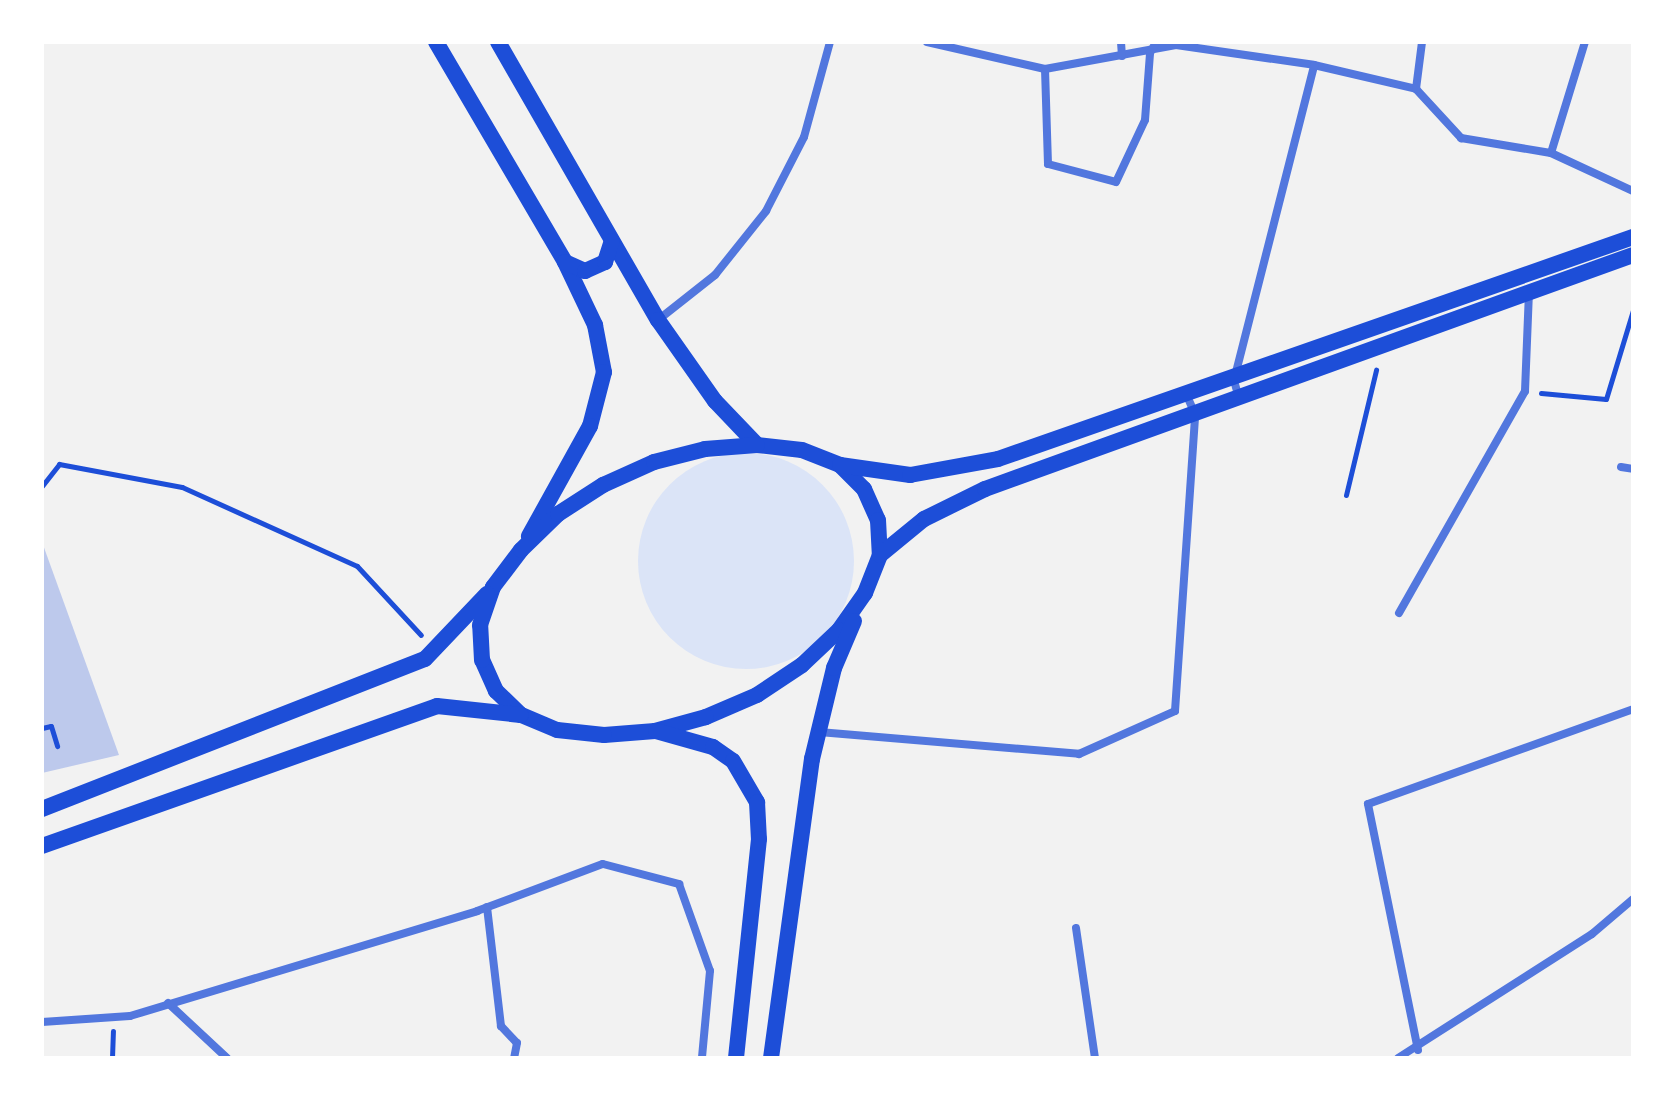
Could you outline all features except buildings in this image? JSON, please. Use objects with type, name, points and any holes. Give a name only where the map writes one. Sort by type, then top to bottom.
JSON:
[{"type":"main road","points":[[42,809],[425,659],[493,587],[521,550],[590,426],[604,372],[595,325],[565,262],[436,42]]},
{"type":"main road","points":[[498,42],[658,320],[715,401],[757,445]]},
{"type":"main road","points":[[880,555],[924,519],[985,489],[1382,346],[1633,237]]},
{"type":"main road","points":[[565,262],[585,271],[605,262],[612,241]]},
{"type":"main road","points":[[521,550],[558,514],[616,479],[705,449],[757,445],[802,450],[840,465],[910,475],[998,459],[1526,285],[1633,255]]},
{"type":"main road","points":[[771,1058],[781,951],[818,732],[834,668],[880,555],[874,510],[864,489],[840,465]]},
{"type":"main road","points":[[493,587],[480,625],[482,660],[496,691],[521,715]]},
{"type":"main road","points":[[42,846],[437,706],[521,715],[557,730],[604,735],[655,731],[706,717],[780,680],[839,630],[865,593]]},
{"type":"main road","points":[[655,731],[713,747],[733,761],[757,802],[759,839],[736,1058]]},
{"type":"street","points":[[658,320],[715,275],[766,211],[804,137],[830,42]]},
{"type":"street","points":[[927,42],[1045,69],[1150,53],[1176,45],[1314,65],[1416,89],[1461,138],[1551,153],[1633,191]]},
{"type":"street","points":[[1121,42],[1122,56]]},
{"type":"street","points":[[1045,69],[1048,164],[1116,182],[1145,120],[1150,53],[1156,42]]},
{"type":"street","points":[[1416,89],[1422,42]]},
{"type":"street","points":[[1551,153],[1585,42]]},
{"type":"street","points":[[1239,398],[1234,380],[1314,65]]},
{"type":"street","points":[[1399,613],[1525,391],[1526,285]]},
{"type":"street","points":[[818,732],[1079,754],[1175,711],[1195,414],[1187,396]]},
{"type":"street","points":[[1621,467],[1633,469]]},
{"type":"street","points":[[1418,1050],[1368,804],[1633,709]]},
{"type":"street","points":[[42,1022],[114,1017],[168,1003],[487,907],[603,864],[679,884],[710,971],[702,1058]]},
{"type":"street","points":[[1398,1058],[1418,1050],[1592,934],[1633,899]]},
{"type":"street","points":[[487,907],[501,1026],[517,1043],[514,1058]]},
{"type":"street","points":[[1076,928],[1095,1058]]},
{"type":"street","points":[[168,1003],[227,1058]]},
{"type":"path","points":[[1525,391],[1606,399],[1633,310]]},
{"type":"path","points":[[1346,495],[1382,346]]},
{"type":"path","points":[[42,486],[59,464],[182,487],[357,566],[437,648]]},
{"type":"path","points":[[42,728],[51,726],[57,746]]},
{"type":"path","points":[[112,1058],[114,1017]]},
{"type":"shaded area","points":[[746,453],[787,461],[823,484],[846,520],[854,561],[846,602],[823,638],[787,661],[746,669],[705,661],[669,638],[646,602],[638,561],[646,520],[669,484],[705,461]]}]
